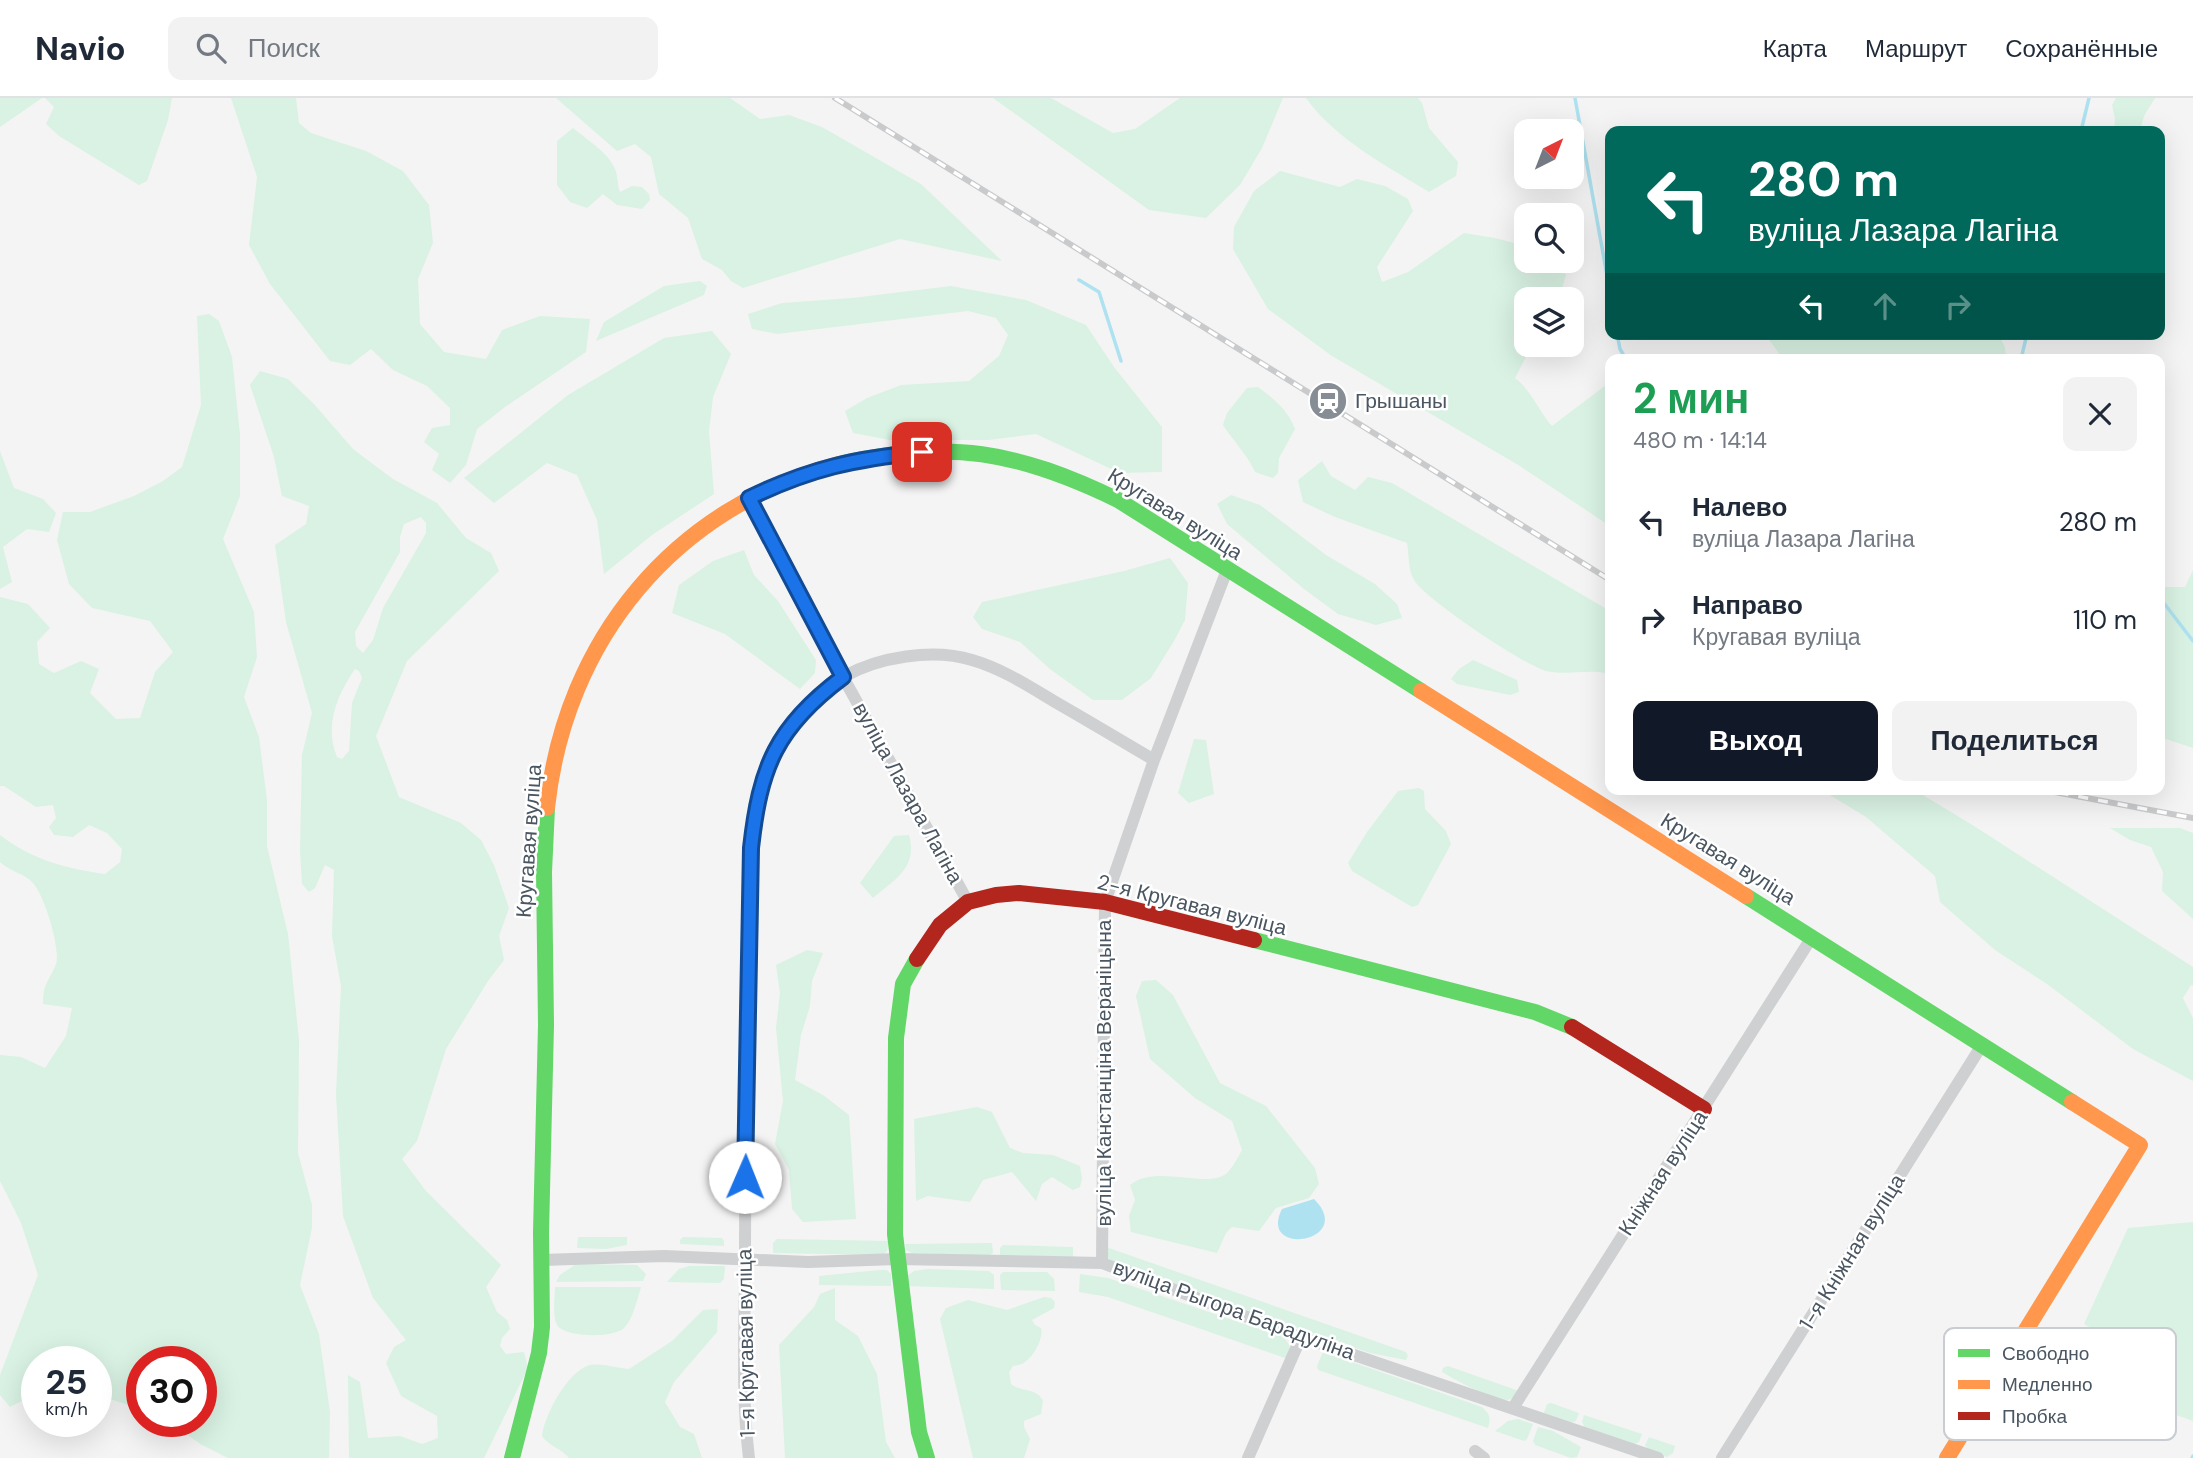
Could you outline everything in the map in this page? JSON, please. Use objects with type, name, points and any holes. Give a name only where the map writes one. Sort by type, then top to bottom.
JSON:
[{"type":"street","name":"Кругавая вуліца","points":[[512,1458],[541,1340],[546,1027],[543,879],[550,781],[564,720],[596,645],[617,613],[667,556],[700,530],[749,498],[817,469],[868,458],[922,452],[975,452],[1039,466],[1118,500],[2140,1145],[2027,1328]]},
{"type":"street","name":"вуліца Лазара Лагіна","points":[[749,498],[843,677],[968,902]]},
{"type":"street","name":"вуліца Канстанціна Вераніцына","points":[[1102,1263],[1105,902],[1154,760],[1227,570]]},
{"type":"street","name":"1-я Кругавая вуліца","points":[[749,1458],[745,1430],[744,1375],[751,848],[763,780],[776,747],[818,696],[843,677],[872,665],[905,657],[944,655],[971,659],[1019,681],[1154,760]]},
{"type":"street","name":"2-я Кругавая вуліца","points":[[927,1458],[919,1432],[895,1234],[896,1038],[903,984],[921,951],[940,925],[968,902],[1019,893],[1105,902],[1559,1019],[1581,1030],[1704,1109]]},
{"type":"street","name":"Кніжная вуліца","points":[[1513,1408],[1812,937]]},
{"type":"street","name":"1-я Кніжная вуліца","points":[[1723,1458],[1982,1045]]},
{"type":"street","name":"вуліца Рыгора Барадуліна","points":[[542,1260],[663,1256],[808,1262],[898,1259],[1102,1263],[1301,1337],[1658,1458]]},
{"type":"street","points":[[1248,1458],[1301,1337]]},
{"type":"street","name":"Кругавая вуліца","points":[[1947,1458],[1958,1440]]},
{"type":"green space","points":[[0,98],[42,98],[0,127]]},
{"type":"green space","points":[[45,98],[172,98],[168,120],[147,181],[139,185],[59,136],[46,124],[54,107]]},
{"type":"green space","points":[[231,98],[296,98],[299,123],[311,133],[366,151],[403,171],[429,205],[433,243],[418,279],[420,324],[444,352],[486,359],[502,330],[540,316],[590,319],[586,352],[477,429],[466,465],[450,483],[432,470],[439,454],[424,442],[432,428],[450,425],[450,408],[427,386],[393,370],[371,349],[350,365],[330,361],[270,284],[249,245],[257,177]]},
{"type":"green space","points":[[556,98],[730,98],[760,119],[789,115],[822,127],[921,184],[1002,261],[900,239],[743,288],[731,281],[722,270],[702,259],[688,218],[659,194],[651,157],[635,144],[617,151]]},
{"type":"green space","points":[[993,98],[1051,98],[1113,133],[1135,129],[1180,98],[1283,98],[1262,148],[1240,185],[1206,218],[1149,210]]},
{"type":"green space","points":[[1306,98],[1418,98],[1429,128],[1458,162],[1456,176],[1429,192],[1347,139],[1318,113]]},
{"type":"green space","points":[[2116,98],[2155,98],[2141,126],[2114,126],[2112,105]]},
{"type":"green space","points":[[573,128],[612,163],[620,192],[632,186],[642,187],[649,194],[650,200],[642,209],[617,205],[603,194],[587,208],[570,202],[557,185],[557,141]]},
{"type":"green space","points":[[1280,171],[1340,187],[1357,179],[1385,186],[1408,199],[1413,211],[1377,267],[1382,282],[1408,272],[1464,233],[1514,243],[1514,273],[1565,273],[1562,287],[1514,287],[1514,357],[1526,357],[1515,378],[1526,388],[1552,426],[1605,386],[1605,523],[1520,466],[1332,356],[1268,309],[1233,249],[1234,227],[1254,191]]},
{"type":"green space","points":[[700,281],[707,286],[704,295],[596,341],[604,322],[664,286]]},
{"type":"green space","points":[[951,286],[1026,300],[1086,325],[1114,367],[1162,427],[1162,472],[1120,473],[1036,434],[989,440],[890,440],[853,433],[845,411],[867,398],[901,385],[969,381],[999,356],[1008,335],[996,318],[968,311],[777,334],[752,329],[748,314],[782,303]]},
{"type":"green space","points":[[209,314],[219,321],[232,357],[240,435],[240,496],[223,539],[254,612],[257,657],[244,697],[259,737],[267,800],[267,846],[288,934],[299,1040],[298,1153],[312,1205],[312,1228],[300,1285],[319,1334],[330,1412],[329,1458],[228,1458],[190,1437],[217,1437],[217,1346],[126,1346],[126,1404],[112,1400],[112,1346],[21,1346],[21,1402],[10,1407],[0,1395],[0,1375],[38,1275],[21,1223],[0,1181],[0,1055],[21,1057],[45,1068],[66,1036],[72,1008],[43,1004],[45,986],[56,964],[54,934],[37,888],[29,879],[0,862],[0,835],[36,857],[105,874],[120,862],[122,849],[107,833],[89,825],[73,837],[54,835],[49,827],[56,818],[53,805],[36,807],[0,786],[0,597],[28,604],[50,628],[37,642],[39,664],[54,673],[81,661],[99,669],[90,693],[116,719],[140,718],[155,672],[173,652],[150,621],[92,608],[69,584],[57,540],[63,512],[90,512],[134,496],[163,481],[182,467],[201,405],[197,316]]},
{"type":"green space","points":[[712,331],[731,354],[713,397],[709,431],[714,494],[652,535],[604,574],[597,520],[577,475],[547,463],[494,503],[464,478],[568,395],[664,338]]},
{"type":"green space","points":[[1769,340],[2001,340],[2006,354],[1779,354]]},
{"type":"green space","points":[[260,371],[288,379],[353,449],[393,479],[437,503],[466,538],[491,553],[499,571],[407,661],[376,736],[399,797],[461,823],[481,840],[494,865],[509,908],[499,936],[504,960],[446,1049],[417,1141],[402,1159],[426,1191],[501,1265],[486,1287],[497,1312],[507,1320],[510,1329],[502,1338],[500,1346],[506,1354],[524,1352],[528,1368],[484,1458],[349,1458],[348,1375],[360,1382],[368,1438],[400,1436],[422,1444],[438,1438],[437,1416],[401,1396],[386,1363],[394,1347],[406,1340],[373,1298],[343,1216],[336,1094],[341,986],[332,936],[334,870],[325,865],[315,888],[309,892],[302,884],[302,755],[312,713],[286,622],[275,545],[306,524],[309,506],[282,496],[274,457],[250,385]],"holes":[[[421,517],[426,523],[426,533],[383,608],[373,640],[363,653],[356,646],[355,632],[400,552],[400,537],[404,524]],[[355,669],[362,678],[352,703],[349,751],[342,759],[337,757],[333,745],[332,722],[338,700]]]},
{"type":"green space","points":[[1258,387],[1284,411],[1295,429],[1279,458],[1278,473],[1273,478],[1255,472],[1223,425],[1227,413],[1247,388]]},
{"type":"green space","points":[[0,451],[14,488],[43,499],[56,513],[49,532],[27,529],[3,547],[12,582],[0,589]]},
{"type":"green space","points":[[1322,461],[1331,476],[1355,490],[1368,477],[1392,483],[1605,608],[1605,673],[1546,671],[1518,657],[1455,616],[1422,589],[1412,576],[1407,543],[1335,517],[1303,502],[1298,480]]},
{"type":"green space","points":[[1231,495],[1260,505],[1326,555],[1375,584],[1397,604],[1402,618],[1376,625],[1338,614],[1227,524],[1217,504]]},
{"type":"green space","points":[[744,550],[754,575],[778,601],[816,660],[815,673],[800,689],[725,634],[672,613],[679,585],[713,561]]},
{"type":"green space","points":[[1170,558],[1188,583],[1185,620],[1151,678],[1122,700],[1093,700],[1050,669],[1020,642],[982,629],[973,617],[982,602],[1124,571]]},
{"type":"green space","points":[[2193,570],[2193,748],[2165,739],[2165,586],[2185,587]]},
{"type":"green space","points":[[1473,660],[1517,680],[1519,692],[1510,695],[1457,684],[1451,679],[1459,669]]},
{"type":"green space","points":[[1194,739],[1206,740],[1214,794],[1189,803],[1178,793]]},
{"type":"green space","points":[[1419,788],[1424,791],[1425,809],[1446,831],[1451,844],[1418,905],[1412,907],[1352,871],[1348,863],[1398,791]]},
{"type":"green space","points":[[1830,795],[1923,795],[2193,967],[2193,986],[2191,985],[2183,998],[2193,1018],[2193,1081],[2133,1049],[2047,984],[1995,950],[1940,902],[1935,876],[1866,817]]},
{"type":"green space","points":[[2110,828],[2180,828],[2193,833],[2193,919],[2162,891],[2163,872],[2151,847],[2130,840]]},
{"type":"green space","points":[[909,835],[910,856],[903,872],[873,898],[860,883],[894,836]]},
{"type":"green space","points":[[807,950],[823,953],[812,981],[810,1006],[801,1035],[795,1080],[823,1095],[849,1115],[856,1219],[803,1222],[792,1209],[789,1170],[775,1144],[783,1101],[776,1028],[780,993],[776,965]]},
{"type":"green space","points":[[1156,980],[1173,995],[1220,1083],[1266,1106],[1315,1168],[1319,1184],[1309,1198],[1276,1208],[1259,1231],[1232,1227],[1226,1233],[1217,1253],[1131,1232],[1129,1216],[1135,1200],[1130,1185],[1153,1176],[1207,1179],[1218,1177],[1229,1171],[1242,1150],[1232,1121],[1195,1098],[1150,1059],[1136,996],[1142,981]]},
{"type":"green space","points":[[977,1107],[992,1112],[1010,1148],[1023,1153],[1053,1155],[1080,1166],[1080,1187],[1073,1190],[1052,1177],[1042,1184],[1036,1201],[1012,1172],[983,1180],[970,1202],[928,1196],[916,1201],[914,1119]]},
{"type":"green space","points":[[2193,1222],[2193,1421],[2176,1415],[2176,1328],[2091,1328],[2084,1324],[2128,1228]]},
{"type":"green space","points":[[578,1237],[627,1237],[627,1245],[606,1249],[577,1248]]},
{"type":"green space","points":[[683,1237],[722,1238],[724,1246],[680,1244]]},
{"type":"green space","points":[[777,1239],[889,1241],[887,1251],[883,1255],[773,1253],[773,1243]]},
{"type":"green space","points":[[992,1243],[993,1253],[989,1256],[912,1253],[906,1250],[905,1244]]},
{"type":"green space","points":[[1003,1245],[1073,1247],[1073,1257],[1000,1255]]},
{"type":"green space","points":[[1106,1247],[1406,1352],[1408,1356],[1406,1360],[1370,1353],[1113,1263],[1107,1257]]},
{"type":"green space","points":[[576,1264],[637,1265],[646,1274],[643,1281],[556,1282],[560,1275]]},
{"type":"green space","points":[[689,1266],[725,1266],[724,1279],[720,1283],[667,1282],[679,1269]]},
{"type":"green space","points":[[887,1270],[891,1274],[891,1286],[819,1285],[819,1276]]},
{"type":"green space","points":[[914,1271],[989,1271],[994,1275],[994,1289],[906,1286],[907,1276]]},
{"type":"green space","points":[[1003,1272],[1047,1272],[1054,1279],[1055,1291],[1001,1290],[1000,1275]]},
{"type":"green space","points":[[1080,1274],[1108,1278],[1283,1337],[1290,1347],[1288,1359],[1108,1297],[1079,1292]]},
{"type":"green space","points":[[555,1287],[641,1287],[624,1328],[610,1334],[590,1335],[569,1332],[557,1325],[554,1311]]},
{"type":"green space","points":[[835,1288],[835,1320],[858,1336],[877,1374],[886,1442],[895,1458],[785,1458],[779,1345],[814,1307],[820,1294]]},
{"type":"green space","points":[[1044,1297],[1055,1302],[1054,1308],[1032,1320],[1042,1332],[1037,1346],[1032,1356],[1022,1364],[1013,1366],[1009,1372],[1011,1384],[1037,1394],[1043,1401],[1041,1414],[1024,1421],[1030,1439],[1024,1458],[973,1458],[940,1319],[946,1308],[968,1300],[1007,1310]]},
{"type":"green space","points":[[718,1309],[717,1332],[674,1382],[665,1402],[680,1427],[694,1434],[702,1458],[569,1458],[542,1436],[552,1406],[573,1375],[590,1365],[629,1369],[672,1341],[703,1310]]},
{"type":"green space","points":[[1323,1352],[1482,1407],[1489,1416],[1488,1428],[1318,1370]]},
{"type":"green space","points":[[1448,1366],[1519,1391],[1512,1398],[1505,1400],[1487,1395],[1442,1372],[1443,1368]]},
{"type":"green space","points":[[1547,1404],[1579,1413],[1576,1421],[1570,1423],[1544,1413]]},
{"type":"green space","points":[[1584,1415],[1642,1434],[1639,1442],[1633,1445],[1585,1428],[1582,1422]]},
{"type":"green space","points":[[1518,1419],[1533,1424],[1524,1441],[1495,1431],[1508,1421]]},
{"type":"green space","points":[[1538,1427],[1553,1431],[1581,1447],[1577,1457],[1571,1458],[1535,1445],[1533,1441]]},
{"type":"green space","points":[[1649,1437],[1675,1446],[1673,1453],[1667,1457],[1648,1450],[1645,1445]]},
{"type":"water","points":[[1314,1199],[1324,1214],[1324,1226],[1316,1234],[1305,1238],[1292,1239],[1282,1234],[1278,1224],[1282,1209]]},
{"type":"waterway","points":[[1575,98],[1605,264]]},
{"type":"waterway","points":[[2082,126],[2089,98]]},
{"type":"waterway","points":[[1079,280],[1099,292],[1121,361]]},
{"type":"waterway","points":[[1618,340],[1623,354]]},
{"type":"waterway","points":[[2022,354],[2026,340]]},
{"type":"waterway","points":[[2165,605],[2193,641]]},
{"type":"railway","points":[[835,98],[1605,577]]},
{"type":"railway","points":[[2071,795],[2193,818]]},
{"type":"traffic: fast","points":[[839,464],[878,456],[949,451],[1014,460],[1082,483],[1118,500],[1421,691]]},
{"type":"traffic: fast","points":[[512,1458],[539,1353],[542,1327],[541,1232],[546,1025],[544,872],[547,808]]},
{"type":"traffic: fast","points":[[1746,896],[2072,1102]]},
{"type":"traffic: fast","points":[[1254,940],[1535,1012],[1572,1027]]},
{"type":"traffic: fast","points":[[917,959],[903,984],[896,1038],[895,1234],[919,1432],[927,1458]]},
{"type":"traffic: slow","points":[[547,808],[558,747],[577,689],[604,637],[638,589],[679,547],[726,512],[780,484],[839,464]]},
{"type":"traffic: slow","points":[[1421,691],[1746,896]]},
{"type":"traffic: slow","points":[[2027,1328],[2140,1145],[2072,1102]]},
{"type":"traffic: slow","points":[[1947,1458],[1958,1440]]},
{"type":"traffic: jam","points":[[917,959],[940,925],[968,902],[1019,893],[1105,902],[1254,940]]},
{"type":"traffic: jam","points":[[1572,1027],[1704,1109]]},
{"type":"place","name":"Грышаны","points":[[1328,401]]},
{"type":"route","points":[[745,1177],[751,848],[754,821],[763,780],[776,747],[818,696],[843,677],[749,498],[817,469],[868,458],[922,452]]}]
